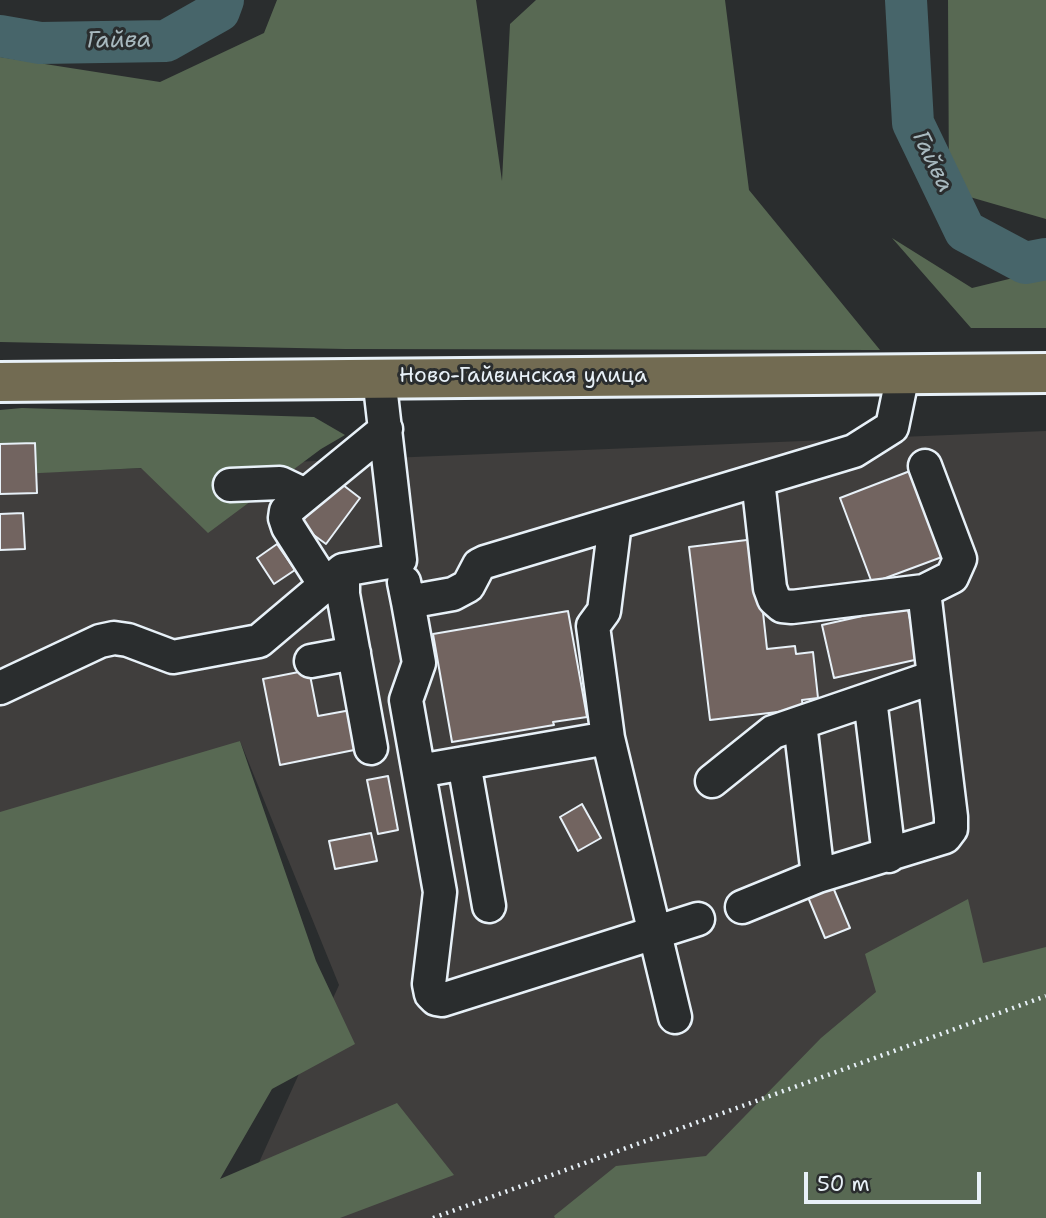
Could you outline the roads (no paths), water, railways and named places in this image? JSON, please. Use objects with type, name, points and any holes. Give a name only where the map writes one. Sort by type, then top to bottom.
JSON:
[{"type":"main road","name":"Ново-Гайвинская улица","points":[[0,382],[1046,373]]},
{"type":"lane","points":[[408,602],[461,591],[468,586],[479,565],[485,562],[854,451],[892,427],[903,374]]},
{"type":"lane","points":[[379,377],[400,559],[419,663],[406,699],[440,892],[429,985],[431,994],[442,1000],[698,919]]},
{"type":"lane","points":[[372,748],[342,594],[334,578],[285,517],[290,505],[386,429]]},
{"type":"lane","points":[[758,480],[770,588],[774,599],[782,606],[792,607],[924,591],[952,577],[960,559],[925,466]]},
{"type":"lane","points":[[230,485],[280,483],[303,494]]},
{"type":"lane","points":[[615,523],[604,611],[593,626],[608,737],[675,1017]]},
{"type":"lane","points":[[0,688],[100,641],[114,638],[128,640],[173,657],[259,641],[334,578],[400,559]]},
{"type":"lane","points":[[742,907],[818,876],[934,843],[945,837],[951,829],[924,591]]},
{"type":"lane","points":[[311,661],[354,653]]},
{"type":"lane","points":[[712,781],[773,732],[934,677]]},
{"type":"lane","points":[[870,699],[889,856]]},
{"type":"lane","points":[[800,723],[818,876]]},
{"type":"lane","points":[[419,771],[608,737]]},
{"type":"lane","points":[[464,763],[489,906]]},
{"type":"waterway","name":"Гайва","points":[[0,36],[40,43],[166,41],[219,11],[223,0]]},
{"type":"waterway","name":"Гайва","points":[[906,0],[913,123],[965,231],[1025,263],[1046,259]]}]
